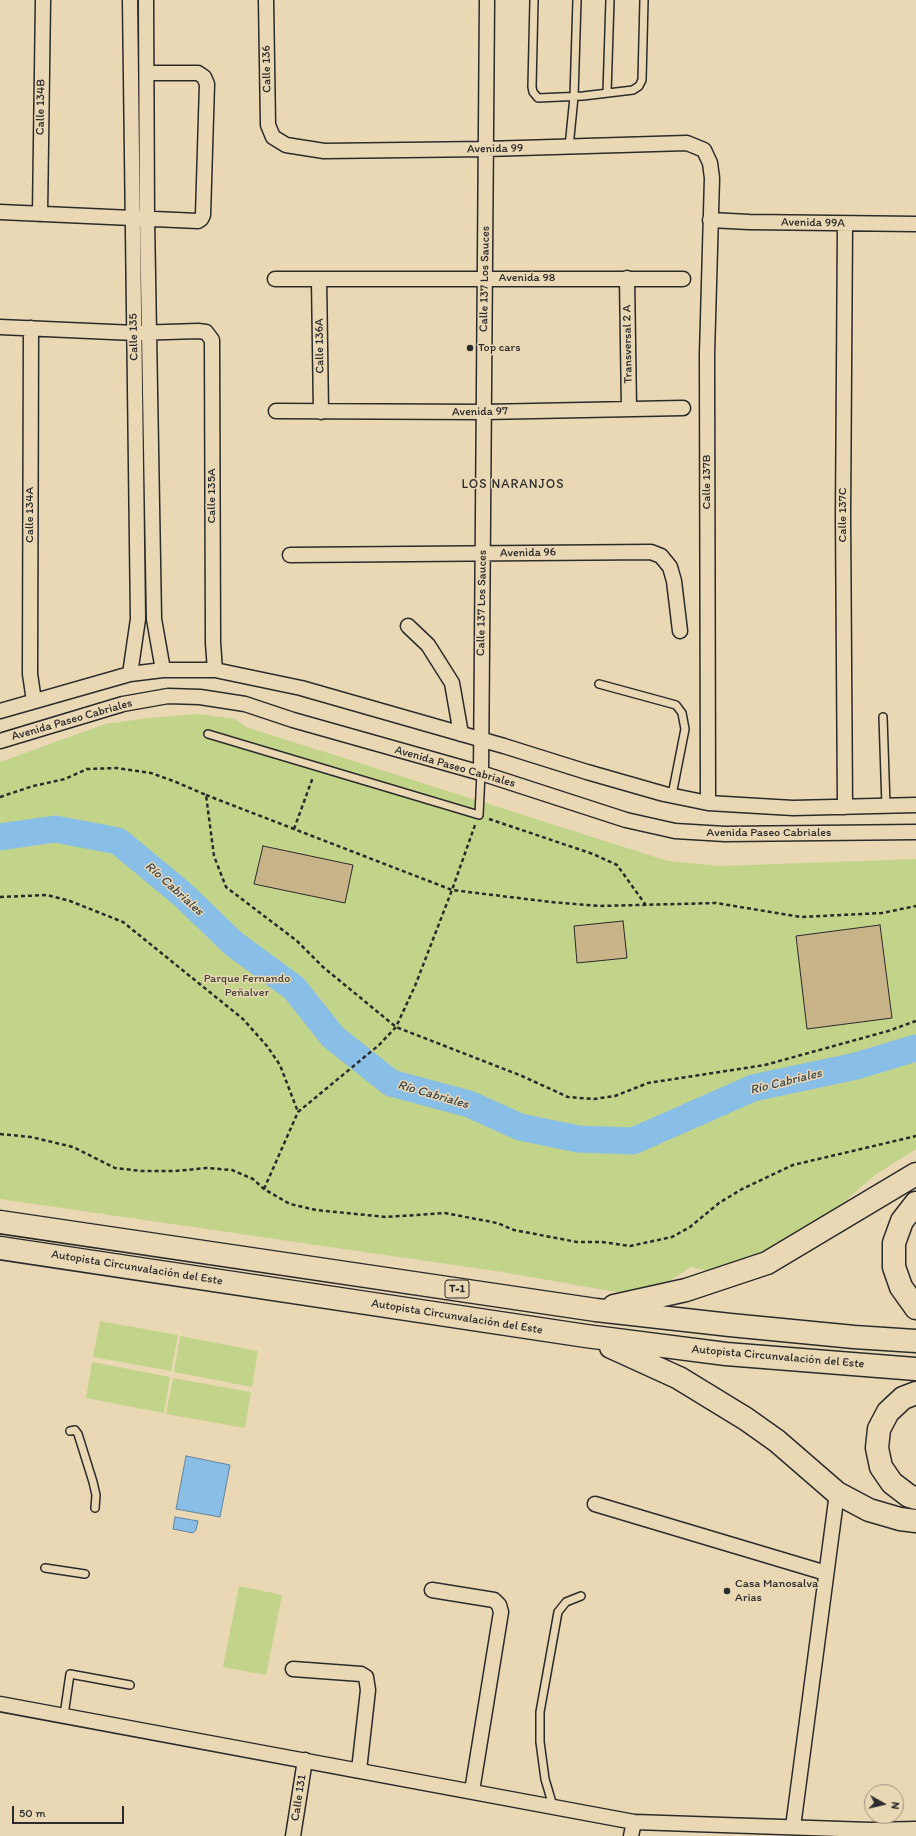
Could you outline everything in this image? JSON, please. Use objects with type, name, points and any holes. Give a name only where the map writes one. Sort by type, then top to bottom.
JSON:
[{"type":"highway","points":[[596,1310],[686,1290],[768,1263],[916,1174]]},
{"type":"highway","points":[[916,1203],[902,1221],[894,1243],[894,1267],[900,1288],[916,1308]]},
{"type":"highway","name":"Autopista Circunvalación del Este","points":[[0,1222],[596,1310],[730,1326],[916,1341]]},
{"type":"highway","name":"Autopista Circunvalación del Este","points":[[0,1248],[586,1336],[726,1354],[916,1368]]},
{"type":"highway","points":[[586,1336],[639,1359],[713,1398],[778,1441],[837,1493],[870,1510],[900,1519],[916,1521]]},
{"type":"highway","points":[[916,1393],[903,1398],[888,1412],[879,1429],[877,1448],[882,1467],[892,1483],[909,1496],[916,1498]]},
{"type":"street","name":"Calle 134B","points":[[40,214],[43,0]]},
{"type":"street","name":"Calle 135","points":[[130,0],[138,619],[130,674]]},
{"type":"street","name":"Calle 135","points":[[146,0],[147,219],[154,619],[163,670]]},
{"type":"street","name":"Calle 136","points":[[266,0],[268,125],[273,137]]},
{"type":"street","name":"Calle 137 Los Sauces","points":[[481,773],[487,0]]},
{"type":"street","points":[[0,212],[198,221],[203,215],[207,84],[204,77],[198,73],[147,74]]},
{"type":"street","name":"Avenida 99","points":[[273,137],[286,145],[324,151],[569,147],[687,142],[704,150],[710,162]]},
{"type":"street","name":"Calle 137B","points":[[708,803],[707,362],[712,178],[710,162]]},
{"type":"street","name":"Avenida 99A","points":[[710,220],[845,224],[916,224]]},
{"type":"street","name":"Calle 137C","points":[[845,224],[843,508],[845,807]]},
{"type":"street","name":"Transversal 2 A","points":[[627,278],[628,409]]},
{"type":"street","name":"Avenida 98","points":[[275,279],[683,279]]},
{"type":"street","name":"Calle 136A","points":[[319,279],[321,412]]},
{"type":"street","points":[[0,327],[150,333]]},
{"type":"street","name":"Calle 134A","points":[[31,328],[30,674],[34,701]]},
{"type":"street","name":"Calle 135A","points":[[150,333],[198,330],[206,332],[212,340],[213,635],[215,670]]},
{"type":"street","name":"Avenida 97","points":[[276,411],[484,412],[684,408]]},
{"type":"street","name":"Avenida 96","points":[[290,555],[651,552],[661,556],[670,567],[674,581],[680,631]]},
{"type":"street","points":[[408,626],[419,634],[452,683],[461,734]]},
{"type":"street","points":[[0,711],[130,674],[163,670],[215,670],[300,688],[587,772],[708,803],[793,808],[916,805]]},
{"type":"street","name":"Avenida Paseo Cabriales","points":[[0,741],[122,704],[168,696],[200,697],[245,704],[293,720],[481,773],[626,820],[675,831],[725,834],[916,832]]},
{"type":"street","points":[[793,1827],[837,1493]]},
{"type":"street","points":[[595,1504],[826,1573]]},
{"type":"street","points":[[432,1590],[494,1600],[501,1612],[472,1791]]},
{"type":"street","points":[[293,1669],[361,1674],[366,1677],[368,1690],[359,1770]]},
{"type":"street","points":[[0,1704],[634,1822],[793,1827],[869,1833],[916,1829]]},
{"type":"street","name":"Calle 131","points":[[293,1836],[305,1760]]},
{"type":"street","points":[[631,1836],[634,1822]]},
{"type":"lane","points":[[534,0],[533,92],[538,98],[574,97],[633,90],[639,86],[642,80],[644,0]]},
{"type":"lane","points":[[569,147],[574,97],[577,0]]},
{"type":"lane","points":[[607,92],[610,0]]},
{"type":"lane","points":[[599,684],[676,705],[682,714],[685,729],[672,795]]},
{"type":"lane","points":[[883,717],[886,806]]},
{"type":"lane","points":[[208,734],[479,815],[481,773]]},
{"type":"lane","points":[[70,1431],[75,1430],[78,1434],[96,1495],[95,1508]]},
{"type":"lane","points":[[45,1568],[85,1574]]},
{"type":"lane","points":[[553,1806],[545,1779],[540,1742],[540,1712],[558,1612],[566,1602],[581,1596]]},
{"type":"lane","points":[[64,1715],[70,1674],[130,1685]]},
{"type":"path","points":[[294,829],[316,767]]},
{"type":"path","points":[[0,797],[33,786],[65,779],[87,769],[116,768],[151,773],[176,782],[452,890],[551,902],[599,906],[716,903],[801,917],[882,913],[916,906]]},
{"type":"path","points":[[206,795],[214,856],[226,887],[297,941],[323,967],[396,1026],[522,1076],[568,1097],[594,1099],[615,1096],[648,1083],[765,1065],[888,1031],[916,1021]]},
{"type":"path","points":[[264,1189],[298,1112],[378,1045],[396,1026],[415,986],[479,815],[594,854],[617,865],[645,904]]},
{"type":"path","points":[[0,897],[46,895],[70,901],[123,922],[243,1019],[267,1046],[280,1065],[298,1112]]},
{"type":"path","points":[[0,1134],[31,1137],[73,1147],[115,1168],[141,1171],[174,1171],[207,1168],[232,1170],[253,1179],[264,1189],[290,1204],[316,1210],[386,1217],[445,1214],[496,1224],[514,1230],[577,1242],[602,1242],[630,1246],[672,1237],[690,1227],[720,1204],[742,1190],[793,1166],[916,1136]]},
{"type":"green space","name":"Parque Fernando Peñalver","points":[[199,714],[235,719],[246,727],[668,861],[720,866],[916,859],[916,1149],[875,1175],[822,1221],[790,1240],[720,1273],[691,1267],[651,1293],[622,1293],[502,1272],[0,1199],[0,762],[105,724],[148,718]]},
{"type":"green space","points":[[100,1321],[178,1335],[171,1371],[93,1357]]},
{"type":"green space","points":[[180,1336],[258,1351],[252,1387],[174,1372]]},
{"type":"green space","points":[[92,1362],[170,1377],[164,1413],[86,1398]]},
{"type":"green space","points":[[173,1378],[251,1392],[245,1428],[166,1414]]},
{"type":"green space","points":[[239,1586],[282,1595],[266,1675],[223,1667]]},
{"type":"water","points":[[186,1456],[230,1465],[220,1517],[176,1509]]},
{"type":"water","points":[[175,1517],[198,1521],[196,1530],[193,1533],[173,1529]]},
{"type":"building","points":[[263,846],[353,865],[345,903],[254,884]]},
{"type":"building","points":[[623,921],[627,958],[577,963],[574,926]]},
{"type":"building","points":[[880,925],[892,1018],[807,1029],[796,936]]},
{"type":"waterway","name":"Río Cabriales","points":[[0,837],[55,829],[118,841],[182,894],[234,944],[294,988],[333,1037],[391,1083],[469,1104],[520,1127],[578,1139],[633,1141],[753,1088],[856,1066],[916,1048]]},
{"type":"place","name":"Top cars","points":[[470,348]]},
{"type":"place","name":"Casa Manosalva Arias","points":[[727,1591]]},
{"type":"district","name":"LOS NARANJOS","points":[[513,485]]}]
